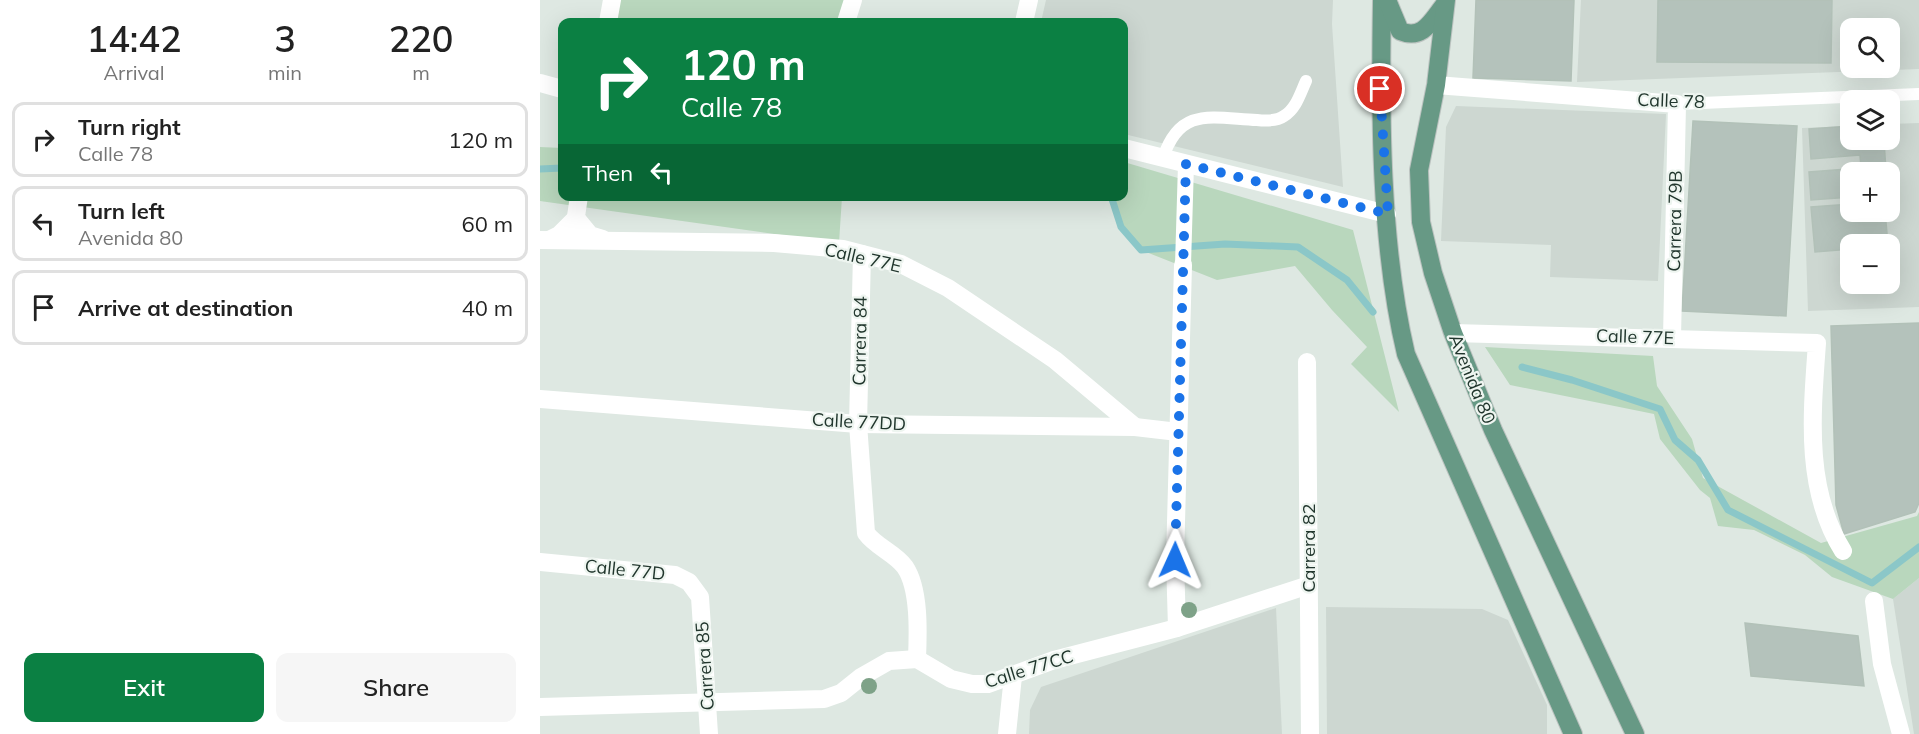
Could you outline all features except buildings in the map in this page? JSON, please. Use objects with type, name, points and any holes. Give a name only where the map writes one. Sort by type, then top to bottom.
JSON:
[{"type":"main road","points":[[1382,0],[1380,89],[1388,214],[1399,324],[1406,354],[1573,734]]},
{"type":"main road","points":[[1387,0],[1400,31],[1415,34],[1425,30],[1446,1]]},
{"type":"main road","name":"Avenida 80","points":[[1446,1],[1436,85],[1419,170],[1421,222],[1431,263],[1453,333],[1498,441],[1635,734]]},
{"type":"street","points":[[609,18],[612,0]]},
{"type":"street","points":[[847,18],[853,0]]},
{"type":"street","points":[[1025,18],[1029,0]]},
{"type":"street","points":[[540,83],[558,88]]},
{"type":"street","name":"Calle 78","points":[[1436,85],[1677,104]]},
{"type":"street","name":"Carrera 79B","points":[[1672,338],[1677,104]]},
{"type":"street","points":[[1128,149],[1388,214]]},
{"type":"street","points":[[1177,628],[1175,560],[1186,164]]},
{"type":"street","points":[[572,240],[578,201]]},
{"type":"street","points":[[544,240],[559,235],[576,218]]},
{"type":"street","points":[[576,218],[590,235],[605,240]]},
{"type":"street","name":"Calle 77E","points":[[544,240],[774,243],[843,249],[901,264],[948,288],[1055,360],[1135,427]]},
{"type":"street","name":"Carrera 84","points":[[862,254],[858,424],[866,533],[874,543],[904,566],[911,581],[917,611],[917,659]]},
{"type":"street","name":"Calle 77E","points":[[1453,333],[1817,343],[1812,438],[1820,497],[1829,530],[1843,551]]},
{"type":"street","name":"Carrera 82","points":[[1307,362],[1310,734]]},
{"type":"street","name":"Calle 77DD","points":[[540,399],[858,424],[1135,427],[1178,432]]},
{"type":"street","name":"Calle 77D","points":[[540,562],[675,575],[689,582],[700,597]]},
{"type":"street","name":"Calle 77CC","points":[[917,659],[951,679],[972,684],[988,684],[1054,660],[1177,628],[1309,585]]},
{"type":"street","name":"Carrera 85","points":[[700,597],[709,734]]},
{"type":"street","points":[[1874,602],[1882,664],[1901,734]]},
{"type":"street","points":[[540,707],[708,700],[824,699],[841,693],[861,677],[889,660],[917,659]]},
{"type":"street","points":[[1007,734],[1013,676]]},
{"type":"lane","points":[[1163,158],[1169,140],[1182,123],[1206,118],[1270,121],[1284,117],[1294,107],[1306,81]]},
{"type":"lane","name":"Calle 78","points":[[1677,104],[1913,95]]},
{"type":"shaded area","points":[[1046,0],[1333,0],[1332,24],[1343,187],[1128,135],[1128,18],[1042,18]]},
{"type":"shaded area","points":[[1581,0],[1919,0],[1919,69],[1900,70],[1900,18],[1840,18],[1840,72],[1577,82]]},
{"type":"shaded area","points":[[1456,106],[1666,114],[1658,281],[1550,277],[1551,245],[1441,241],[1446,127]]},
{"type":"shaded area","points":[[1919,123],[1919,307],[1808,311],[1802,128],[1840,126],[1840,150],[1900,150],[1900,124]]},
{"type":"shaded area","points":[[1919,578],[1919,734],[1914,734],[1893,599]]},
{"type":"shaded area","points":[[1326,607],[1482,609],[1508,620],[1547,705],[1547,734],[1327,734]]},
{"type":"shaded area","points":[[1276,608],[1282,734],[1029,734],[1030,710],[1041,687]]},
{"type":"green space","points":[[607,0],[858,0],[854,18],[604,18]]},
{"type":"green space","points":[[540,147],[558,148],[558,201],[842,201],[839,243],[540,201]]},
{"type":"green space","points":[[1128,163],[1353,230],[1399,412],[1351,364],[1367,347],[1295,266],[1217,280],[1141,250],[1121,227],[1112,201],[1128,201]]},
{"type":"green space","points":[[1485,347],[1653,356],[1657,386],[1692,439],[1703,478],[1821,543],[1917,516],[1919,512],[1919,578],[1893,599],[1832,577],[1805,555],[1754,530],[1718,526],[1710,498],[1700,490],[1660,439],[1654,414],[1510,385]]},
{"type":"waterway","points":[[540,169],[558,168]]},
{"type":"waterway","points":[[1113,201],[1121,227],[1141,250],[1225,244],[1298,247],[1347,280],[1373,312]]},
{"type":"waterway","points":[[1522,367],[1572,380],[1660,409],[1675,440],[1698,460],[1728,510],[1872,583],[1919,547]]},
{"type":"route","points":[[1175,560],[1186,164],[1388,214],[1380,89]]}]
